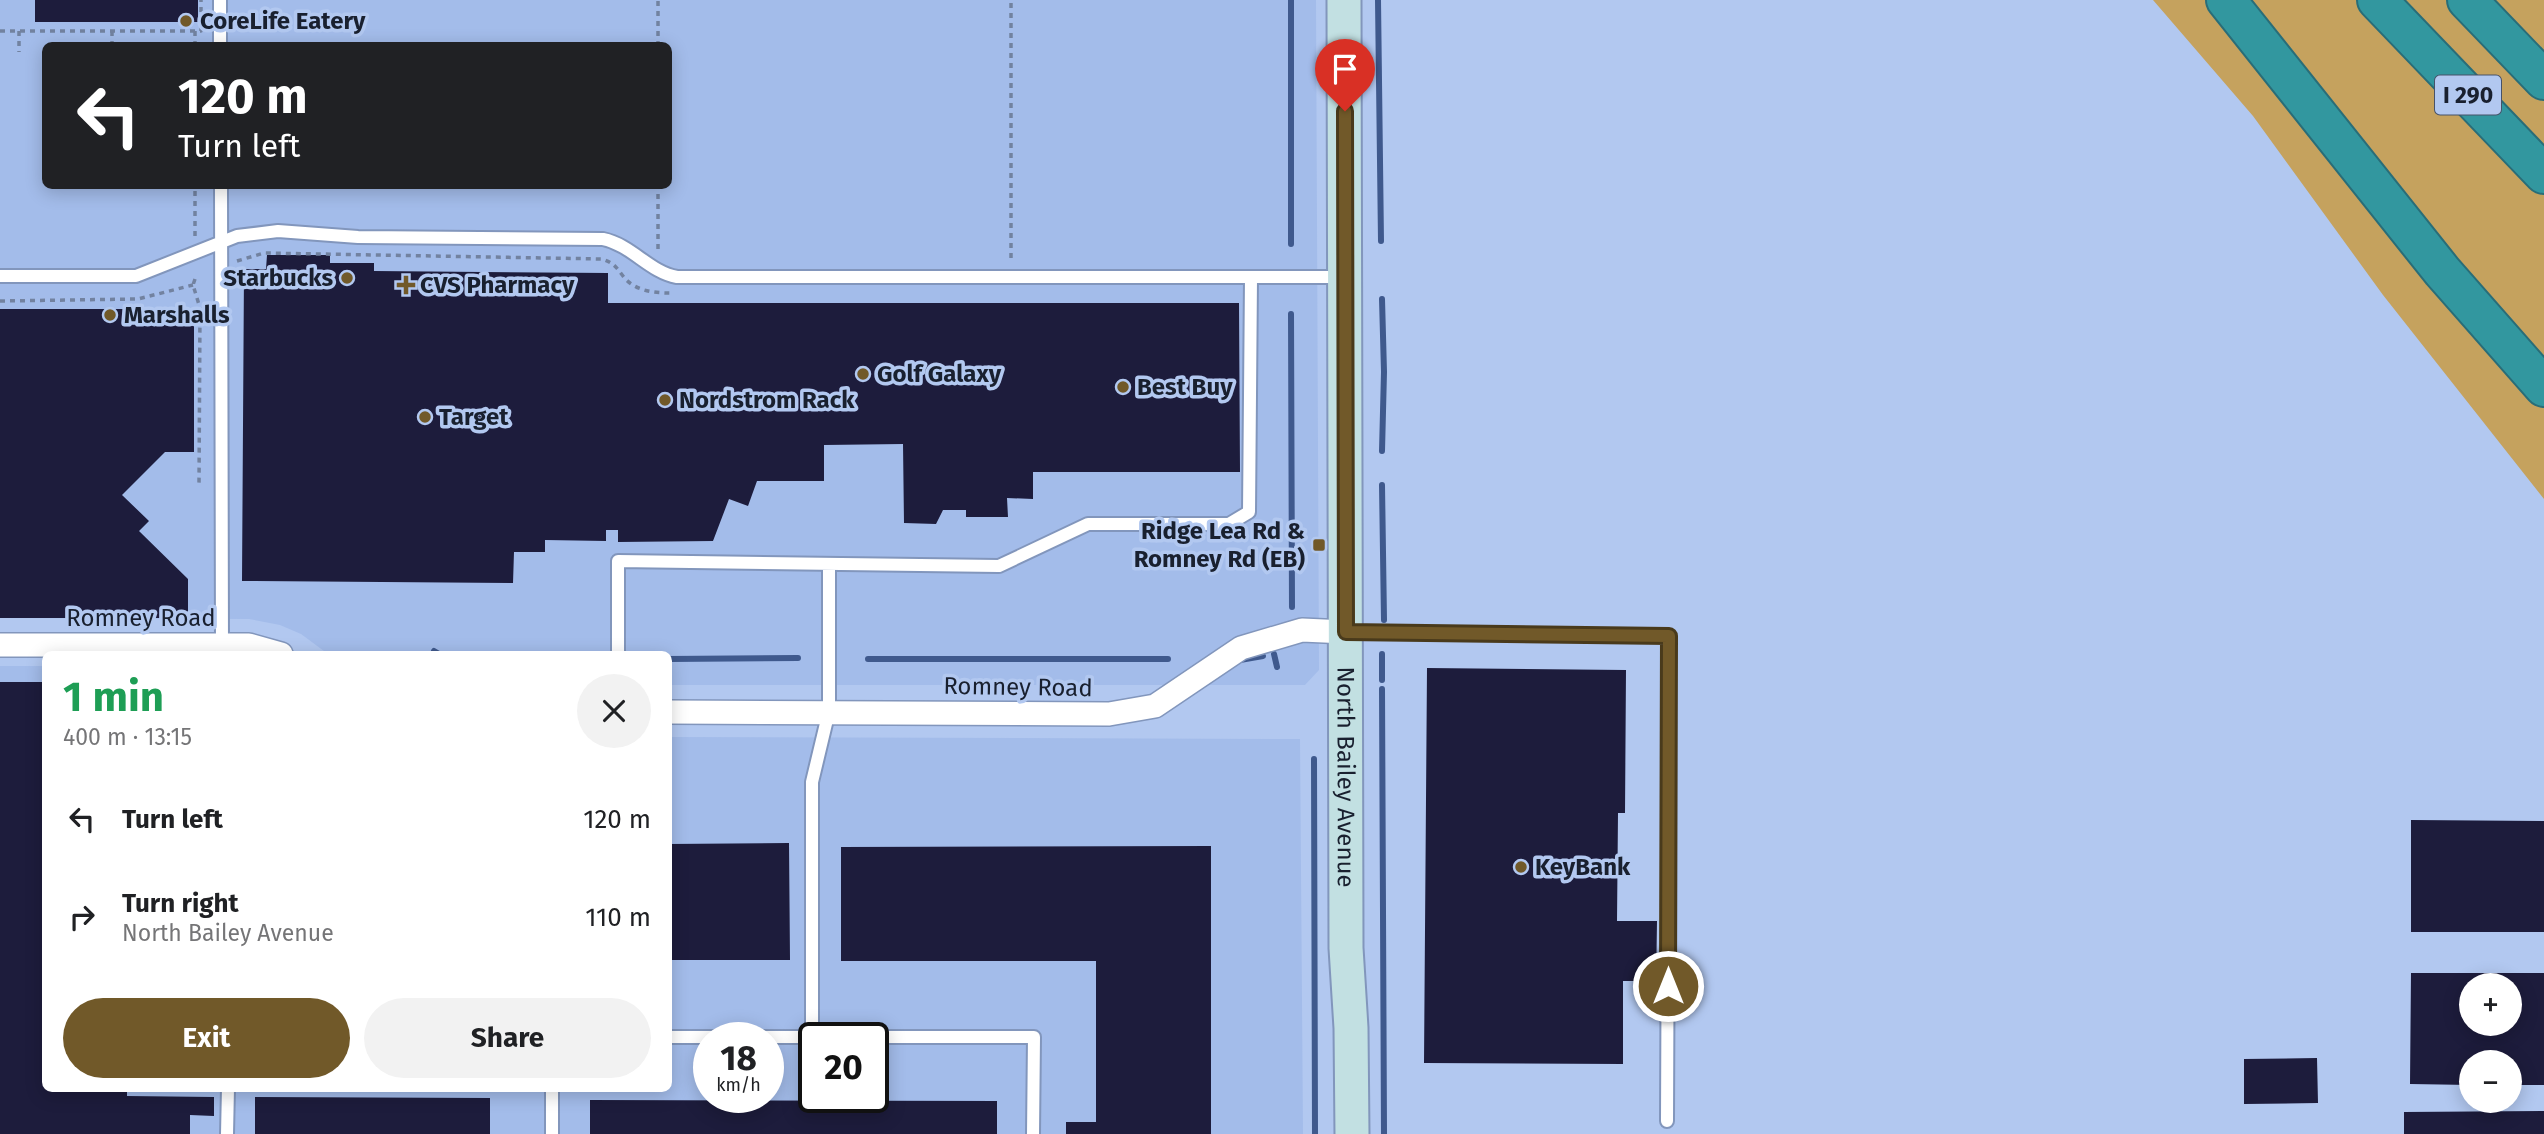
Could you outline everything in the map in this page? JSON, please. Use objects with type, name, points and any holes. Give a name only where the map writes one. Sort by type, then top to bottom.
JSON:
[{"type":"highway","points":[[2226,0],[2442,271],[2544,387]]},
{"type":"highway","name":"I 290","points":[[2467,0],[2544,80]]},
{"type":"highway","name":"I 290","points":[[2391,8],[2544,174]]},
{"type":"street","name":"North Bailey Avenue","points":[[1344,0],[1346,948],[1352,1134]]},
{"type":"street","name":"Romney Road","points":[[672,712],[1109,714],[1155,706],[1241,648],[1302,631],[1346,632]]},
{"type":"street","name":"Romney Road","points":[[0,645],[221,650],[248,645],[270,651]]},
{"type":"lane","points":[[220,0],[220,42]]},
{"type":"lane","points":[[220,189],[221,650]]},
{"type":"lane","points":[[0,276],[136,276],[237,236],[278,231],[358,237],[603,239],[618,242],[666,275],[677,277],[1345,278]]},
{"type":"lane","points":[[618,651],[618,561],[999,566],[1087,524],[1229,524],[1249,512],[1251,278]]},
{"type":"lane","points":[[812,1022],[812,782],[829,711],[829,564]]},
{"type":"lane","points":[[1346,632],[1669,636],[1667,1121]]},
{"type":"lane","points":[[672,1037],[798,1037]]},
{"type":"lane","points":[[889,1037],[1034,1037],[1033,1134]]},
{"type":"lane","points":[[227,1134],[228,1092]]},
{"type":"lane","points":[[552,1092],[552,1134]]},
{"type":"path","points":[[0,31],[201,31],[201,0]]},
{"type":"path","points":[[658,0],[658,42]]},
{"type":"path","points":[[1011,0],[1011,258]]},
{"type":"path","points":[[19,31],[19,52]]},
{"type":"path","points":[[112,31],[112,42]]},
{"type":"path","points":[[195,31],[195,42]]},
{"type":"path","points":[[195,189],[195,239]]},
{"type":"path","points":[[658,189],[658,250]]},
{"type":"path","points":[[195,279],[193,285],[200,308],[199,485]]},
{"type":"path","points":[[0,301],[138,299],[193,285]]},
{"type":"path","points":[[89,292],[89,299]]},
{"type":"shaded area","points":[[0,0],[1316,0],[1319,670],[1305,685],[672,685],[672,651],[324,651],[301,634],[280,625],[249,619],[0,618]]},
{"type":"shaded area","points":[[2153,0],[2544,0],[2544,499],[2383,295],[2253,116]]},
{"type":"shaded area","points":[[0,666],[42,666],[42,1092],[672,1092],[672,737],[1300,739],[1303,1134],[0,1134]]},
{"type":"building","points":[[35,0],[198,0],[198,22],[35,22]]},
{"type":"building","points":[[267,255],[330,255],[330,263],[374,263],[374,271],[608,273],[608,303],[1239,303],[1240,472],[1033,472],[1033,499],[1007,498],[1008,517],[966,517],[966,510],[943,510],[936,524],[904,523],[903,444],[824,445],[824,481],[757,481],[748,506],[729,499],[713,541],[618,542],[618,530],[606,530],[606,541],[545,540],[545,552],[514,552],[513,583],[242,581],[244,269],[266,269]]},
{"type":"building","points":[[0,309],[194,309],[194,452],[165,452],[122,495],[149,521],[139,531],[188,579],[188,618],[0,618]]},
{"type":"building","name":"KeyBank","points":[[1427,668],[1626,670],[1625,813],[1618,813],[1617,921],[1657,921],[1656,987],[1637,987],[1637,981],[1623,981],[1623,1064],[1424,1063]]},
{"type":"building","points":[[0,682],[42,682],[42,1092],[127,1092],[127,1096],[214,1097],[214,1116],[190,1115],[190,1134],[0,1134]]},
{"type":"building","points":[[2411,820],[2544,821],[2544,932],[2411,932]]},
{"type":"building","points":[[789,843],[790,960],[672,960],[672,844]]},
{"type":"building","points":[[1211,846],[1211,1134],[1066,1134],[1066,1122],[1096,1122],[1096,961],[841,961],[841,847]]},
{"type":"building","points":[[2411,973],[2459,973],[2459,1036],[2522,1036],[2522,973],[2544,973],[2544,1085],[2522,1085],[2522,1050],[2459,1050],[2459,1085],[2410,1084]]},
{"type":"building","points":[[2317,1058],[2318,1103],[2244,1104],[2244,1059]]},
{"type":"building","points":[[255,1097],[490,1098],[490,1134],[255,1134]]},
{"type":"building","points":[[590,1100],[693,1100],[693,1113],[784,1113],[784,1100],[798,1101],[798,1113],[889,1113],[889,1101],[997,1101],[997,1134],[590,1134]]},
{"type":"building","points":[[2544,1111],[2544,1134],[2404,1134],[2404,1112]]},
{"type":"waterway","points":[[1291,0],[1291,244]]},
{"type":"waterway","points":[[1378,0],[1381,241]]},
{"type":"waterway","points":[[1382,299],[1382,451]]},
{"type":"waterway","points":[[1291,314],[1292,607]]},
{"type":"waterway","points":[[1382,485],[1384,620]]},
{"type":"waterway","points":[[1274,654],[1277,667]]},
{"type":"waterway","points":[[1382,654],[1382,680]]},
{"type":"waterway","points":[[1240,660],[1263,656]]},
{"type":"waterway","points":[[672,659],[798,658]]},
{"type":"waterway","points":[[868,659],[1168,659]]},
{"type":"waterway","points":[[1382,689],[1384,1134]]},
{"type":"waterway","points":[[1314,759],[1315,1134]]},
{"type":"place","name":"CoreLife Eatery","points":[[186,21]]},
{"type":"place","name":"Starbucks","points":[[347,278]]},
{"type":"place","name":"CVS Pharmacy","points":[[406,285]]},
{"type":"place","name":"Marshalls","points":[[110,315]]},
{"type":"place","name":"Golf Galaxy","points":[[863,374]]},
{"type":"place","name":"Best Buy","points":[[1123,387]]},
{"type":"place","name":"Nordstrom Rack","points":[[665,400]]},
{"type":"place","name":"Target","points":[[425,417]]},
{"type":"place","name":"Ridge Lea Rd & Romney Rd (EB)","points":[[1319,545]]},
{"type":"place","name":"KeyBank","points":[[1521,867]]},
{"type":"route","points":[[1345,111],[1346,632],[1669,636],[1668,986]]}]
